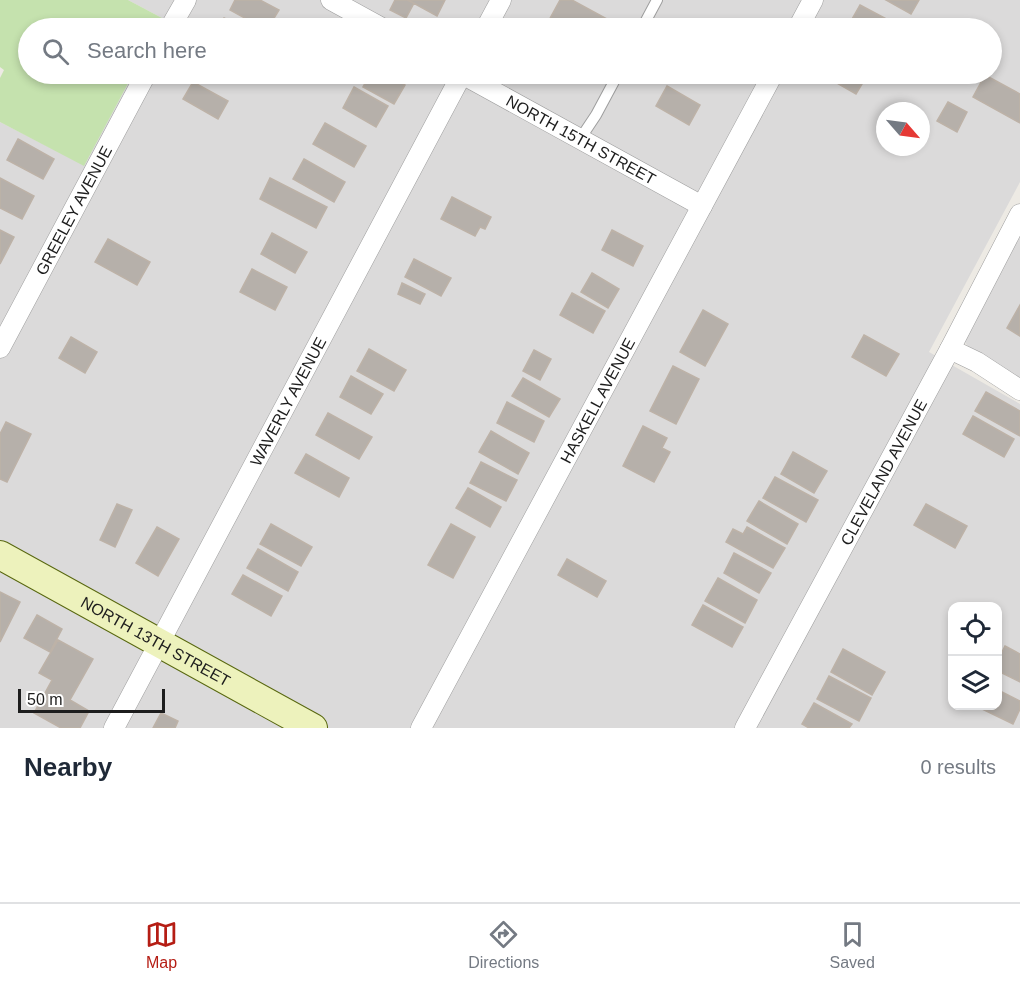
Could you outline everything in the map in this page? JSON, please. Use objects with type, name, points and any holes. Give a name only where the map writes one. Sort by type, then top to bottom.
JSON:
[{"type":"street","points":[[176,18],[186,0]]},
{"type":"street","points":[[331,0],[364,18]]},
{"type":"street","points":[[491,18],[501,0]]},
{"type":"street","points":[[803,18],[813,0]]},
{"type":"street","name":"GREELEY AVENUE","points":[[0,348],[141,84]]},
{"type":"street","name":"WAVERLY AVENUE","points":[[114,728],[457,84]]},
{"type":"street","name":"NORTH 15TH STREET","points":[[480,84],[702,206]]},
{"type":"street","name":"HASKELL AVENUE","points":[[421,728],[768,84]]},
{"type":"street","name":"CLEVELAND AVENUE","points":[[745,728],[950,349],[1020,214]]},
{"type":"street","points":[[950,349],[977,362],[1020,390]]},
{"type":"street","name":"NORTH 13TH STREET","points":[[0,555],[313,728]]},
{"type":"lane","points":[[647,18],[657,0]]},
{"type":"lane","points":[[580,138],[613,84]]},
{"type":"shaded area","points":[[128,0],[1020,0],[1020,182],[929,352],[1020,404],[1020,728],[0,728],[0,122],[84,165],[128,84],[1002,84],[1002,18],[162,18]]},
{"type":"shaded area","points":[[1020,232],[1020,378],[970,349],[964,341]]},
{"type":"green space","points":[[0,0],[128,0],[162,18],[18,18],[18,84],[128,84],[84,166],[0,122],[0,78],[4,70],[0,67]]},
{"type":"building","points":[[235,0],[260,0],[279,10],[274,18],[245,18],[230,10]]},
{"type":"building","points":[[395,0],[407,0],[414,3],[406,18],[390,10]]},
{"type":"building","points":[[408,0],[445,0],[437,16]]},
{"type":"building","points":[[560,0],[572,0],[605,18],[550,18]]},
{"type":"building","points":[[886,0],[919,0],[911,14]]},
{"type":"building","points":[[860,5],[885,18],[853,18]]},
{"type":"building","points":[[192,84],[197,84],[228,101],[218,119],[183,99]]},
{"type":"building","points":[[365,84],[405,85],[394,104],[363,87]]},
{"type":"building","points":[[838,84],[862,84],[856,94]]},
{"type":"building","points":[[980,84],[1002,84],[1020,94],[1020,123],[973,97]]},
{"type":"building","points":[[667,86],[700,105],[689,125],[656,106]]},
{"type":"building","points":[[354,87],[388,106],[376,127],[343,108]]},
{"type":"building","points":[[948,102],[967,112],[957,132],[937,121]]},
{"type":"building","points":[[325,123],[366,146],[354,167],[313,144]]},
{"type":"building","points":[[18,139],[54,159],[43,179],[7,160]]},
{"type":"building","points":[[304,159],[345,182],[334,202],[293,179]]},
{"type":"building","points":[[0,178],[34,196],[22,219],[0,208]]},
{"type":"building","points":[[270,178],[327,207],[316,228],[260,199]]},
{"type":"building","points":[[452,197],[491,217],[485,229],[480,227],[475,236],[441,219]]},
{"type":"building","points":[[0,230],[14,237],[0,264]]},
{"type":"building","points":[[612,230],[643,246],[633,266],[602,250]]},
{"type":"building","points":[[272,233],[307,252],[295,273],[261,254]]},
{"type":"building","points":[[108,239],[150,262],[137,285],[95,262]]},
{"type":"building","points":[[414,259],[451,278],[441,296],[405,277]]},
{"type":"building","points":[[252,269],[287,287],[275,310],[240,292]]},
{"type":"building","points":[[592,273],[619,289],[608,308],[581,292]]},
{"type":"building","points":[[402,283],[425,294],[420,304],[398,294]]},
{"type":"building","points":[[572,293],[605,311],[593,333],[560,315]]},
{"type":"building","points":[[1020,305],[1020,336],[1007,328]]},
{"type":"building","points":[[703,310],[728,324],[705,366],[680,352]]},
{"type":"building","points":[[864,335],[899,354],[886,376],[852,357]]},
{"type":"building","points":[[71,337],[97,352],[85,373],[59,358]]},
{"type":"building","points":[[369,349],[406,370],[394,391],[357,371]]},
{"type":"building","points":[[534,350],[551,359],[540,380],[523,371]]},
{"type":"building","points":[[673,366],[699,379],[676,424],[650,411]]},
{"type":"building","points":[[351,376],[383,394],[371,414],[340,397]]},
{"type":"building","points":[[523,378],[560,399],[549,417],[512,396]]},
{"type":"building","points":[[986,392],[1020,411],[1020,436],[975,411]]},
{"type":"building","points":[[507,402],[544,421],[534,442],[497,423]]},
{"type":"building","points":[[328,413],[372,437],[359,459],[316,435]]},
{"type":"building","points":[[973,416],[1014,439],[1004,457],[963,434]]},
{"type":"building","points":[[6,422],[31,434],[7,482],[0,479],[0,434]]},
{"type":"building","points":[[643,426],[667,438],[662,448],[670,452],[654,482],[623,466]]},
{"type":"building","points":[[491,431],[529,453],[518,474],[479,452]]},
{"type":"building","points":[[793,452],[827,471],[814,493],[781,474]]},
{"type":"building","points":[[306,454],[349,478],[339,497],[295,473]]},
{"type":"building","points":[[481,462],[517,480],[506,501],[470,483]]},
{"type":"building","points":[[775,477],[818,500],[806,522],[763,498]]},
{"type":"building","points":[[468,488],[501,507],[490,527],[456,508]]},
{"type":"building","points":[[759,501],[798,524],[787,544],[747,521]]},
{"type":"building","points":[[117,504],[132,510],[115,547],[100,540]]},
{"type":"building","points":[[926,504],[967,526],[955,548],[914,525]]},
{"type":"building","points":[[271,524],[312,547],[301,566],[260,544]]},
{"type":"building","points":[[451,524],[475,537],[453,578],[428,565]]},
{"type":"building","points":[[157,527],[179,539],[158,576],[136,563]]},
{"type":"building","points":[[747,527],[785,548],[773,568],[726,542],[733,529],[743,534]]},
{"type":"building","points":[[258,549],[298,572],[288,591],[247,568]]},
{"type":"building","points":[[734,553],[771,573],[759,593],[724,573]]},
{"type":"building","points":[[567,559],[606,581],[597,597],[558,575]]},
{"type":"building","points":[[243,575],[282,596],[271,616],[232,594]]},
{"type":"building","points":[[718,578],[757,600],[745,623],[705,601]]},
{"type":"building","points":[[0,592],[20,602],[0,642]]},
{"type":"building","points":[[703,605],[743,627],[732,647],[692,625]]},
{"type":"building","points":[[37,615],[62,629],[50,652],[24,638]]},
{"type":"building","points":[[58,640],[93,659],[70,700],[89,711],[80,728],[61,728],[34,713],[52,680],[39,673]]},
{"type":"building","points":[[1005,646],[1020,654],[1020,682],[1002,673],[1002,652]]},
{"type":"building","points":[[843,649],[885,672],[872,695],[831,672]]},
{"type":"building","points":[[829,676],[871,698],[859,721],[817,699]]},
{"type":"building","points":[[1002,692],[1020,701],[1020,709],[1013,724],[984,710],[1002,710]]},
{"type":"building","points":[[814,703],[852,724],[849,728],[809,728],[802,724]]},
{"type":"building","points":[[161,713],[178,721],[175,728],[153,728]]}]
